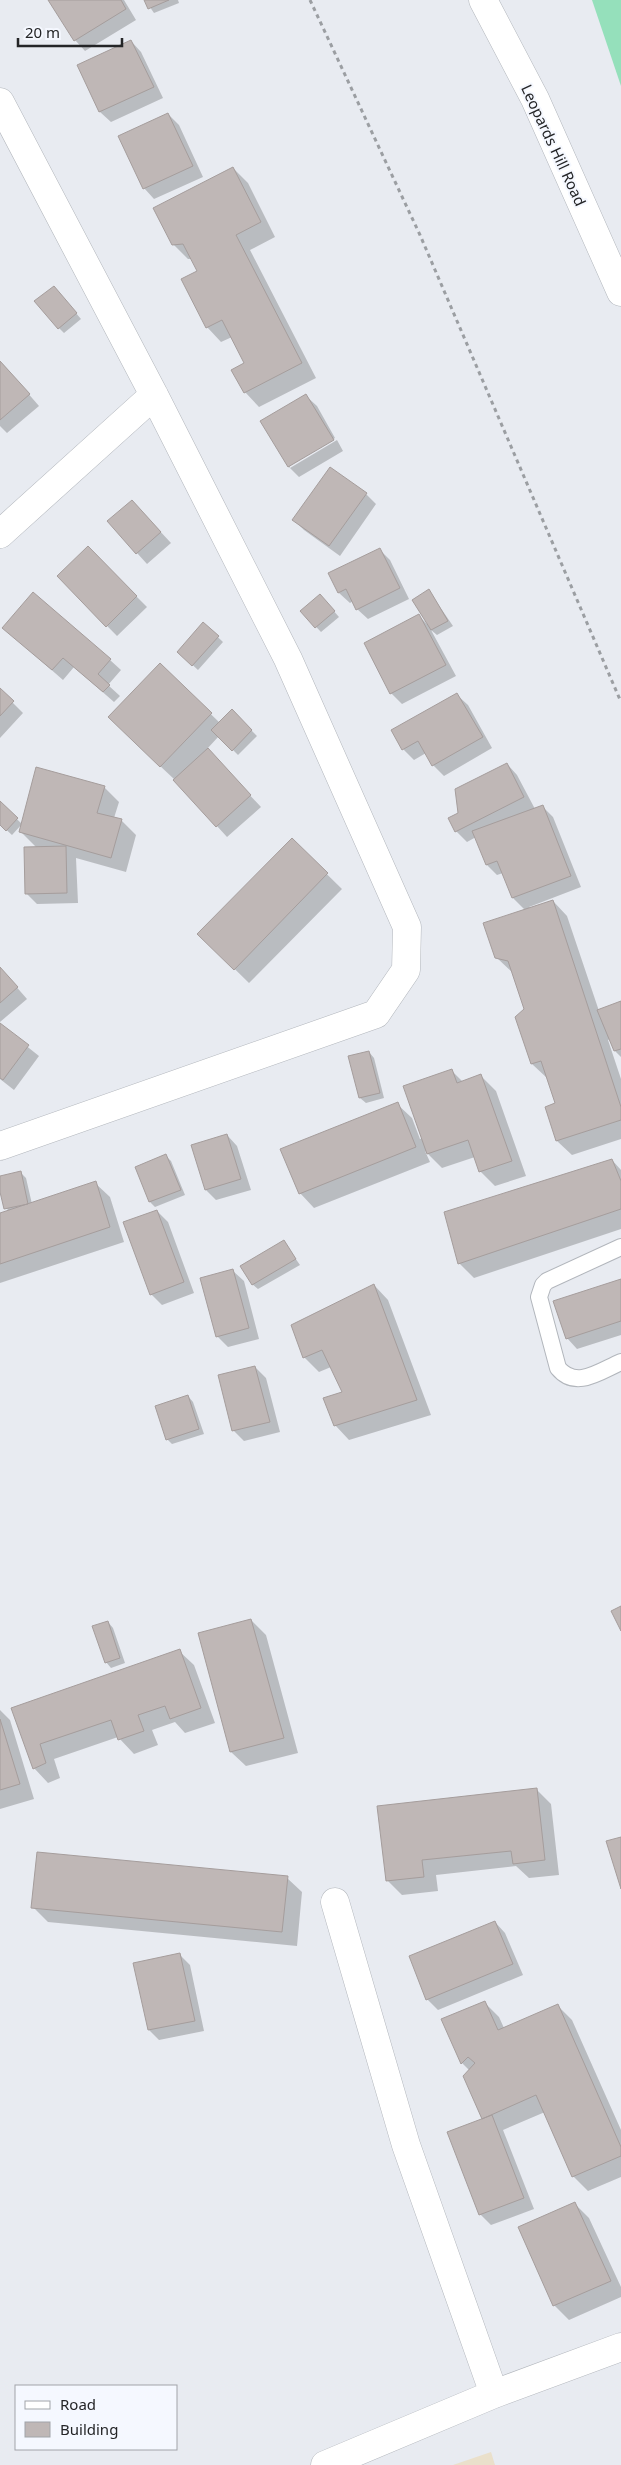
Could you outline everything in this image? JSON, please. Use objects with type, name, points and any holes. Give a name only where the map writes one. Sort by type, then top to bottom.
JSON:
[{"type":"street","name":"Leopards Hill Road","points":[[483,0],[535,99],[621,292]]},
{"type":"street","points":[[0,102],[154,395],[288,658],[407,928],[406,970],[376,1014],[0,1146]]},
{"type":"street","points":[[0,534],[154,395]]},
{"type":"street","points":[[335,1902],[406,2145],[494,2394]]},
{"type":"street","points":[[325,2465],[494,2394],[621,2347]]},
{"type":"lane","points":[[621,1247],[547,1281],[543,1285],[539,1297],[558,1368],[564,1375],[570,1379],[580,1380],[621,1362]]},
{"type":"path","points":[[310,0],[420,235],[621,702]]},
{"type":"shaded area","points":[[491,2452],[495,2465],[453,2465]]},
{"type":"green space","points":[[592,0],[621,0],[621,86]]},
{"type":"building","points":[[48,0],[121,0],[126,9],[74,41]]},
{"type":"building","points":[[144,0],[169,0],[148,9]]},
{"type":"building","points":[[131,40],[154,87],[99,112],[77,65]]},
{"type":"building","points":[[168,113],[193,166],[143,189],[118,136]]},
{"type":"building","points":[[233,167],[261,222],[236,235],[302,363],[244,393],[231,370],[244,363],[222,320],[206,328],[181,279],[197,271],[183,244],[172,245],[153,208]]},
{"type":"building","points":[[54,286],[77,313],[58,329],[34,301]]},
{"type":"building","points":[[0,361],[30,394],[0,420]]},
{"type":"building","points":[[306,394],[334,440],[288,467],[260,421]]},
{"type":"building","points":[[330,467],[367,493],[329,546],[292,520]]},
{"type":"building","points":[[132,500],[161,532],[136,554],[107,521]]},
{"type":"building","points":[[88,546],[137,596],[106,627],[57,576]]},
{"type":"building","points":[[380,548],[400,588],[356,610],[346,589],[338,593],[328,573]]},
{"type":"building","points":[[429,589],[448,621],[431,630],[412,600]]},
{"type":"building","points":[[33,592],[111,659],[98,674],[110,685],[103,692],[63,658],[52,670],[2,628]]},
{"type":"building","points":[[320,594],[335,611],[315,628],[300,611]]},
{"type":"building","points":[[419,614],[446,665],[390,694],[364,643]]},
{"type":"building","points":[[203,622],[219,636],[192,666],[177,652]]},
{"type":"building","points":[[160,663],[212,713],[160,767],[108,717]]},
{"type":"building","points":[[0,688],[14,701],[0,716]]},
{"type":"building","points":[[457,693],[483,737],[432,766],[418,741],[402,750],[391,730]]},
{"type":"building","points":[[232,709],[252,730],[232,751],[211,730]]},
{"type":"building","points":[[208,748],[251,795],[216,827],[173,780]]},
{"type":"building","points":[[507,763],[524,797],[455,832],[448,818],[458,813],[455,789]]},
{"type":"building","points":[[36,767],[105,786],[97,813],[122,819],[111,858],[19,832]]},
{"type":"building","points":[[0,801],[18,818],[6,831],[0,825]]},
{"type":"building","points":[[543,805],[571,876],[512,898],[497,861],[486,865],[472,831]]},
{"type":"building","points":[[292,838],[328,873],[234,970],[197,934]]},
{"type":"building","points":[[66,846],[67,893],[25,894],[24,847]]},
{"type":"building","points":[[553,900],[621,1107],[621,1120],[556,1141],[545,1107],[555,1103],[541,1061],[531,1064],[515,1017],[524,1009],[508,961],[495,958],[483,923]]},
{"type":"building","points":[[0,967],[18,987],[0,1003]]},
{"type":"building","points":[[621,1001],[621,1049],[614,1051],[597,1010]]},
{"type":"building","points":[[0,1023],[29,1045],[3,1080],[0,1078]]},
{"type":"building","points":[[369,1051],[380,1093],[359,1098],[348,1056]]},
{"type":"building","points":[[452,1069],[457,1083],[481,1074],[512,1161],[479,1172],[468,1140],[427,1154],[403,1086]]},
{"type":"building","points":[[398,1102],[416,1147],[299,1194],[280,1149]]},
{"type":"building","points":[[227,1134],[241,1179],[205,1190],[191,1145]]},
{"type":"building","points":[[166,1154],[181,1190],[149,1202],[135,1167]]},
{"type":"building","points":[[612,1159],[621,1181],[621,1209],[458,1264],[444,1212]]},
{"type":"building","points":[[21,1171],[28,1204],[4,1209],[0,1192],[0,1176]]},
{"type":"building","points":[[96,1181],[110,1227],[0,1264],[0,1213]]},
{"type":"building","points":[[157,1210],[184,1282],[150,1295],[123,1222]]},
{"type":"building","points":[[284,1240],[296,1259],[252,1285],[240,1266]]},
{"type":"building","points":[[233,1269],[249,1328],[216,1337],[200,1278]]},
{"type":"building","points":[[621,1279],[621,1321],[566,1339],[553,1301]]},
{"type":"building","points":[[374,1284],[417,1400],[334,1426],[323,1398],[342,1392],[322,1350],[303,1358],[291,1325]]},
{"type":"building","points":[[255,1366],[270,1422],[232,1431],[218,1375]]},
{"type":"building","points":[[188,1395],[199,1429],[166,1440],[155,1406]]},
{"type":"building","points":[[621,1606],[621,1631],[611,1611]]},
{"type":"building","points":[[251,1619],[284,1738],[230,1752],[198,1633]]},
{"type":"building","points":[[108,1621],[120,1658],[105,1663],[92,1626]]},
{"type":"building","points":[[180,1649],[201,1708],[170,1719],[165,1706],[138,1715],[144,1731],[118,1740],[111,1720],[40,1744],[46,1763],[33,1769],[11,1708]]},
{"type":"building","points":[[0,1719],[20,1784],[0,1790]]},
{"type":"building","points":[[537,1788],[545,1860],[513,1864],[511,1851],[422,1860],[424,1877],[386,1881],[377,1806]]},
{"type":"building","points":[[621,1837],[621,1889],[606,1841]]},
{"type":"building","points":[[37,1852],[288,1876],[282,1932],[31,1908]]},
{"type":"building","points":[[495,1921],[513,1964],[426,2000],[409,1956]]},
{"type":"building","points":[[180,1953],[195,2021],[148,2030],[133,1963]]},
{"type":"building","points":[[485,2001],[498,2030],[558,2004],[621,2147],[621,2156],[572,2177],[536,2095],[482,2119],[463,2076],[475,2063],[468,2057],[461,2064],[441,2019]]},
{"type":"building","points":[[492,2115],[524,2198],[479,2215],[447,2132]]},
{"type":"building","points":[[575,2202],[611,2281],[553,2306],[518,2227]]}]
